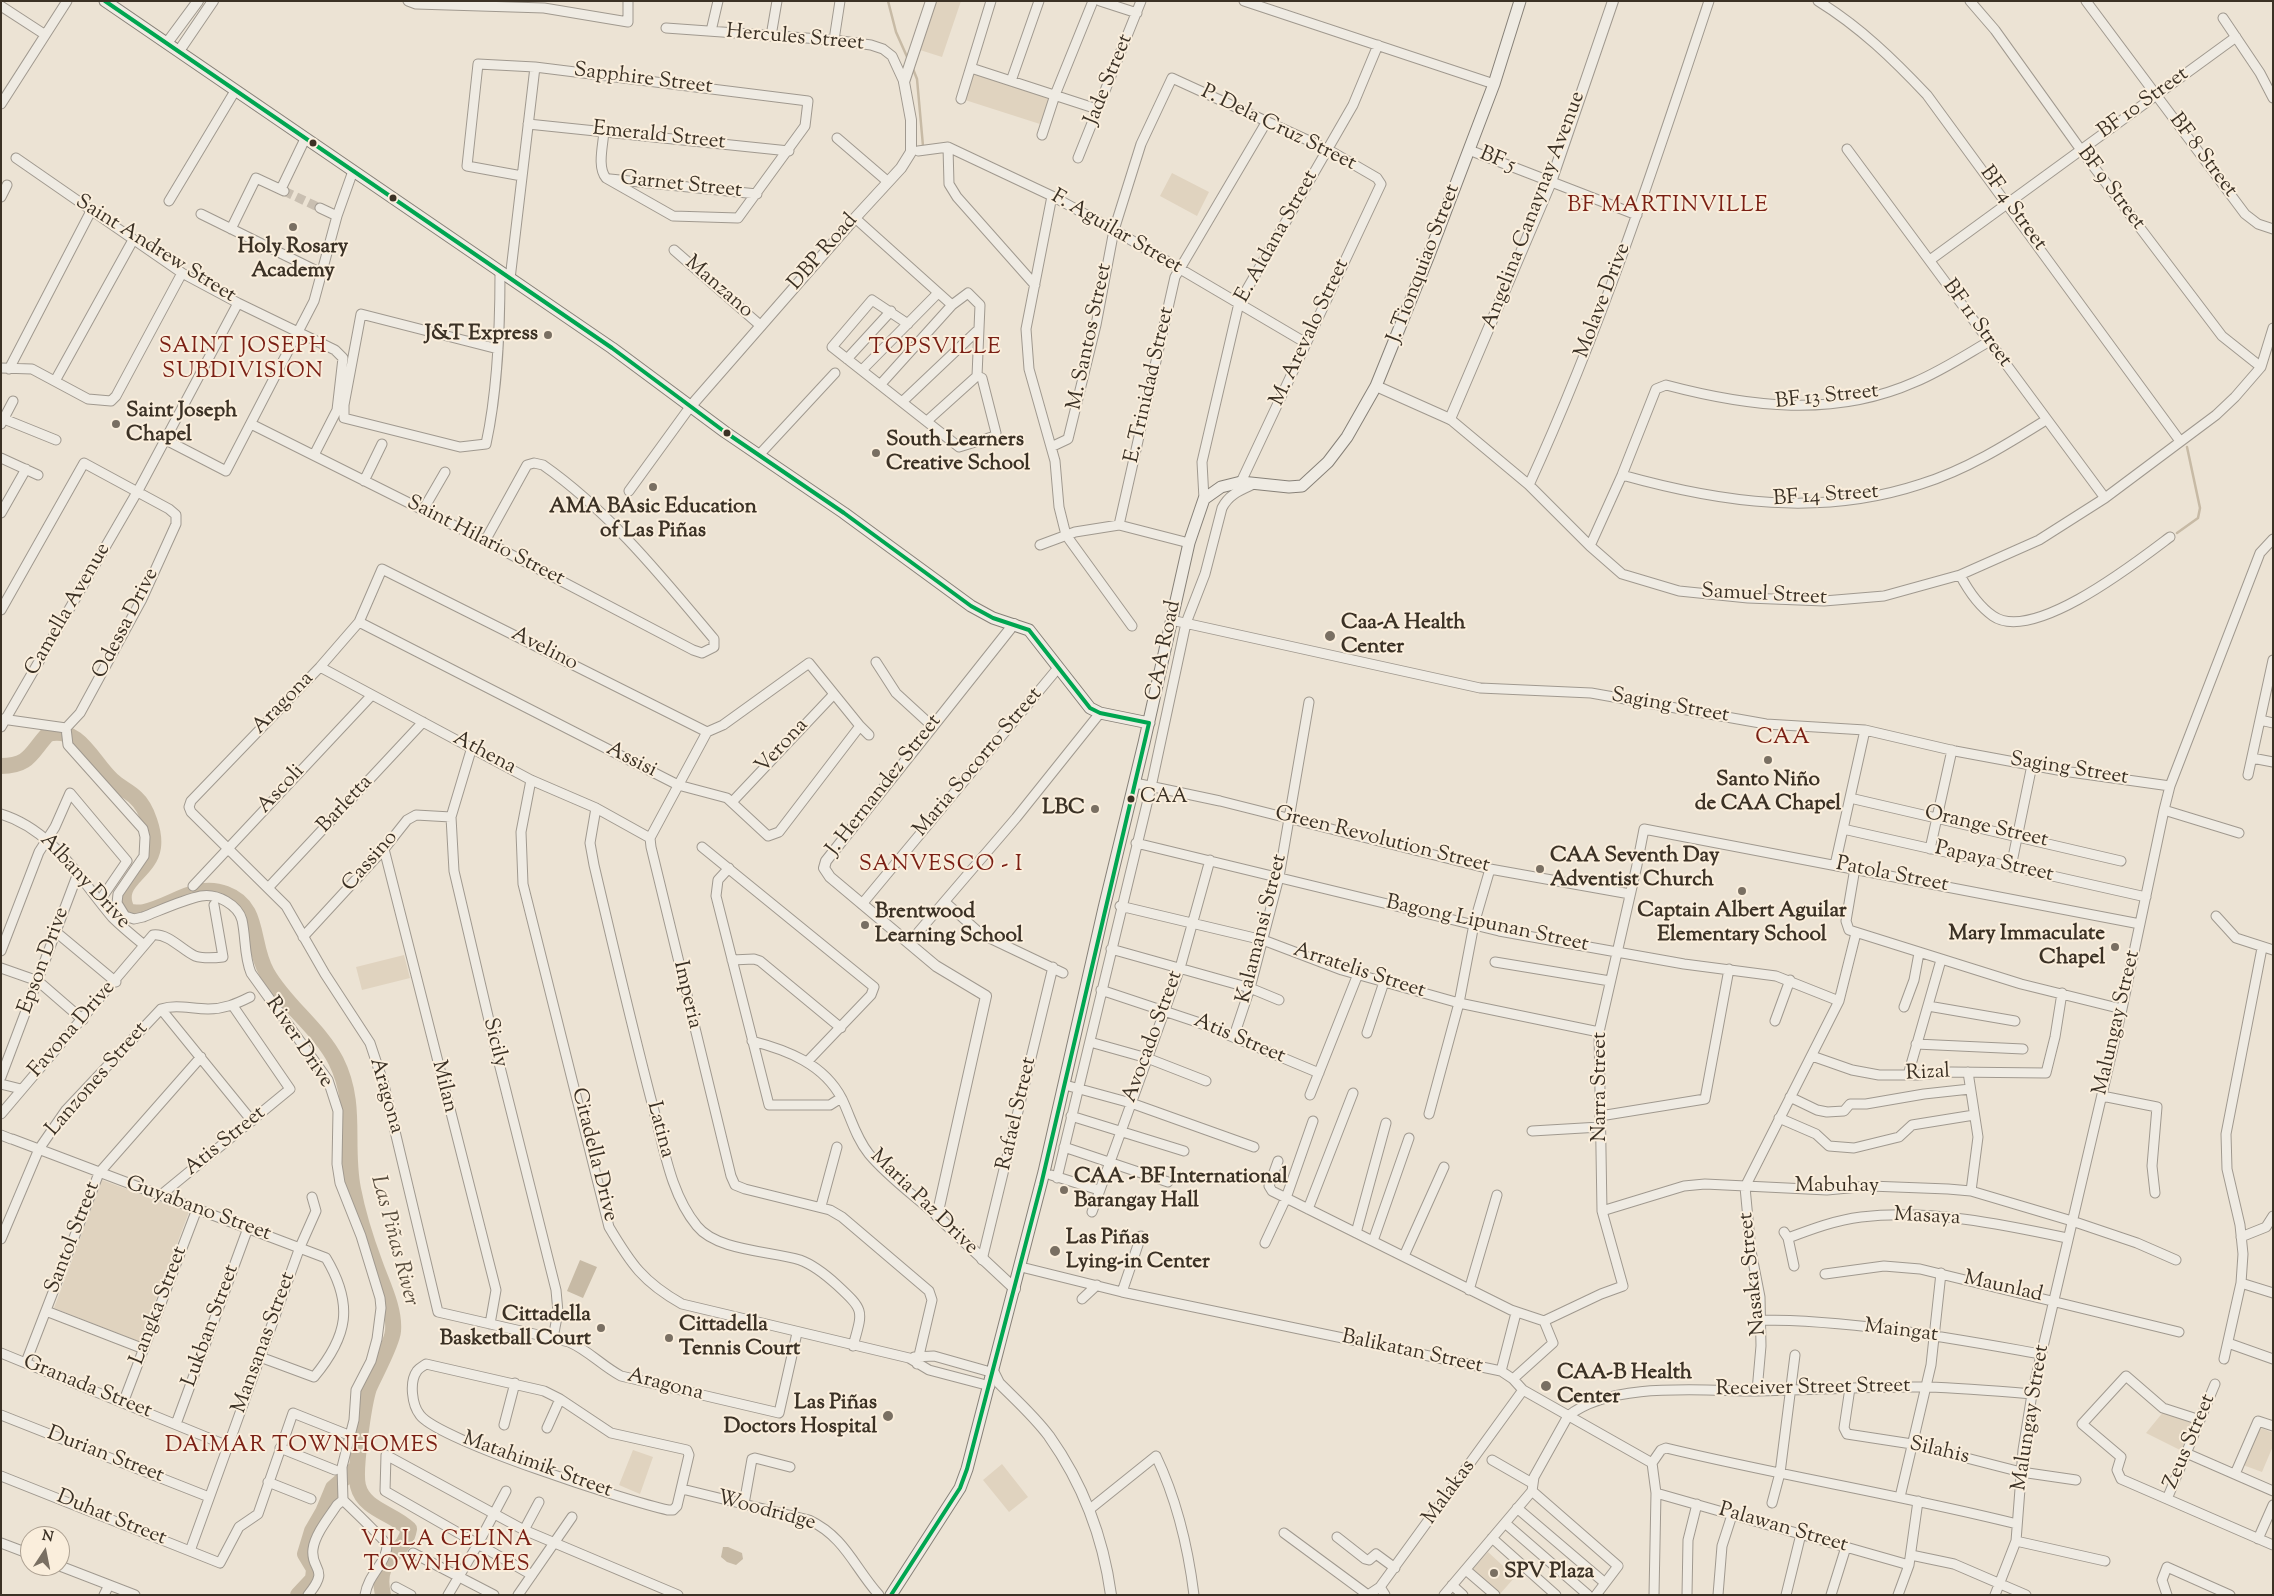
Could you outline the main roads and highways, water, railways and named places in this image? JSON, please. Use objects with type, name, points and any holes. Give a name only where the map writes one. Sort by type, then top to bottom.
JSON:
[{"type":"main road","points":[[105,1],[612,348],[690,407],[851,518],[971,606],[988,616],[1029,630],[1086,704],[1100,713],[1149,723]]},
{"type":"main road","name":"J. Tionquiao Street","points":[[1204,500],[1215,490],[1241,482],[1302,486],[1318,474],[1346,437],[1376,386],[1494,84],[1520,1]]},
{"type":"main road","name":"CAA Road","points":[[890,1595],[960,1488],[968,1469],[994,1380],[1149,723],[1188,543],[1204,500]]},
{"type":"waterway","points":[[888,1],[896,32],[908,59]]},
{"type":"waterway","points":[[913,69],[917,79],[923,146]]},
{"type":"waterway","points":[[2177,533],[2198,518],[2200,508],[2187,447]]},
{"type":"waterway","name":"Las Piñas River","points":[[1,766],[18,764],[24,761],[48,734],[59,733],[68,735],[85,747],[105,773],[140,802],[144,808],[153,835],[153,847],[150,857],[127,885],[124,893],[124,901],[128,912],[144,912],[185,896],[205,891],[226,894],[237,900],[250,917],[262,962],[274,985],[321,1038],[336,1061],[347,1093],[351,1172],[355,1199],[365,1237],[387,1297],[393,1323],[390,1343],[369,1388],[362,1421],[357,1466],[358,1486],[366,1501],[409,1529],[402,1546],[386,1564],[381,1582],[383,1595]]},
{"type":"waterway","points":[[298,1595],[313,1579],[314,1569],[305,1554],[312,1531],[323,1512],[333,1488],[355,1469]]},
{"type":"tunnel","points":[[284,191],[320,208]]},
{"type":"place","name":"Holy Rosary Academy","points":[[293,227]]},
{"type":"place","name":"J&T Express","points":[[548,335]]},
{"type":"place","name":"Saint Joseph Chapel","points":[[116,424]]},
{"type":"place","name":"South Learners Creative School","points":[[876,453]]},
{"type":"place","name":"AMA BAsic Education of Las Piñas","points":[[653,487]]},
{"type":"place","name":"Caa-A Health Center","points":[[1330,636]]},
{"type":"place","name":"Santo Niño de CAA Chapel","points":[[1768,760]]},
{"type":"place","name":"CAA","points":[[1131,799]]},
{"type":"place","name":"LBC","points":[[1095,809]]},
{"type":"place","name":"CAA Seventh Day Adventist Church","points":[[1540,869]]},
{"type":"place","name":"Captain Albert Aguilar Elementary School","points":[[1742,891]]},
{"type":"place","name":"Brentwood Learning School","points":[[865,925]]},
{"type":"place","name":"Mary Immaculate Chapel","points":[[2115,947]]},
{"type":"place","name":"CAA - BF International Barangay Hall","points":[[1064,1190]]},
{"type":"place","name":"Las Piñas Lying-in Center","points":[[1055,1251]]},
{"type":"place","name":"Cittadella Basketball Court","points":[[601,1328]]},
{"type":"place","name":"Cittadella Tennis Court","points":[[669,1338]]},
{"type":"place","name":"CAA-B Health Center","points":[[1546,1386]]},
{"type":"place","name":"Las Piñas Doctors Hospital","points":[[888,1416]]},
{"type":"place","name":"SPV Plaza","points":[[1494,1573]]},
{"type":"district","name":"BF MARTINVILLE","points":[[1668,207]]},
{"type":"district","name":"TOPSVILLE","points":[[935,349]]},
{"type":"district","name":"SAINT JOSEPH SUBDIVISION","points":[[243,360]]},
{"type":"district","name":"CAA","points":[[1783,739]]},
{"type":"district","name":"SANVESCO - I","points":[[941,866]]},
{"type":"district","name":"DAIMAR TOWNHOMES","points":[[302,1447]]},
{"type":"district","name":"VILLA CELINA TOWNHOMES","points":[[447,1554]]}]
